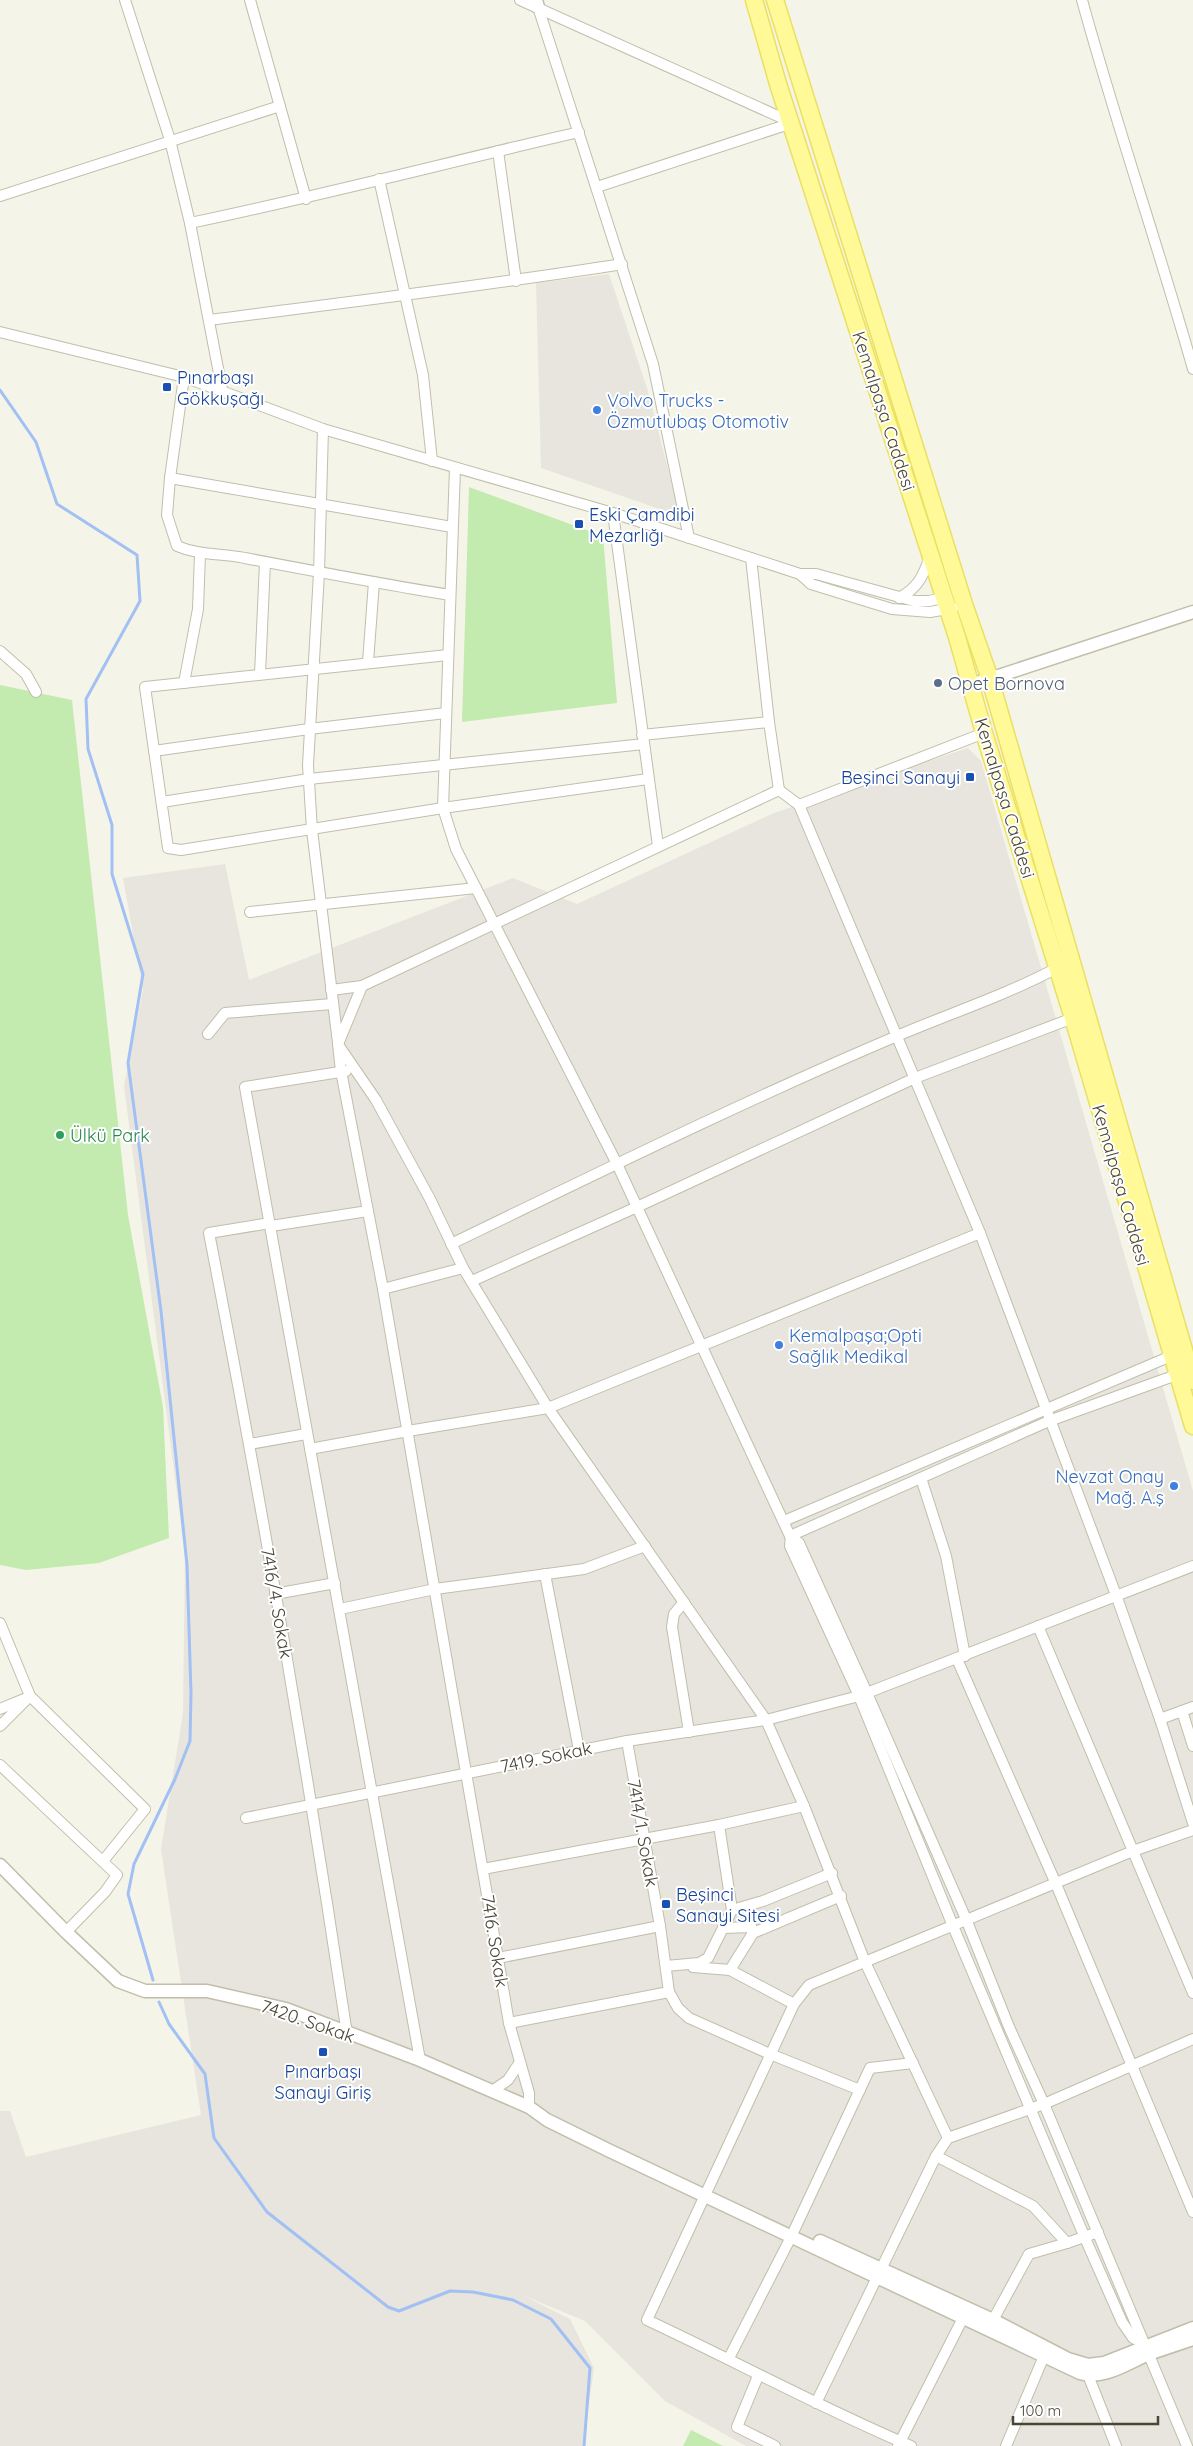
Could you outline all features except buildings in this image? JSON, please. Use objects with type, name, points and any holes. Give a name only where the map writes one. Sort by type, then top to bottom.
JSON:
[{"type":"main road","name":"Kemalpaşa Caddesi","points":[[754,0],[778,84],[971,685],[984,733],[1073,1018],[1171,1356],[1186,1377]]},
{"type":"main road","name":"Kemalpaşa Caddesi","points":[[775,0],[962,598],[990,679],[1186,1377],[1193,1426]]},
{"type":"main road","points":[[945,604],[962,598]]},
{"type":"street","points":[[125,0],[170,140],[190,223],[222,390]]},
{"type":"street","points":[[250,0],[306,199]]},
{"type":"street","points":[[520,0],[537,3],[792,123]]},
{"type":"street","points":[[1082,0],[1106,86],[1169,285],[1193,368]]},
{"type":"street","points":[[537,3],[653,364],[690,538]]},
{"type":"street","points":[[0,196],[280,106]]},
{"type":"street","points":[[597,187],[792,123]]},
{"type":"street","points":[[190,223],[306,199],[380,179],[579,132]]},
{"type":"street","points":[[498,151],[516,281]]},
{"type":"street","points":[[380,179],[423,375],[432,461]]},
{"type":"street","points":[[209,320],[516,281],[622,264]]},
{"type":"street","points":[[0,332],[184,377],[323,429],[613,513],[800,574],[816,574],[899,598],[945,604]]},
{"type":"street","points":[[184,377],[170,478],[167,515],[170,529],[178,546],[200,554],[242,557],[319,573],[450,595]]},
{"type":"street","name":"7416. Sokak","points":[[323,429],[322,504],[309,729],[309,779],[312,830],[330,990],[339,1044],[341,1071],[383,1289],[509,2023],[529,2093],[529,2107]]},
{"type":"street","points":[[454,468],[443,808],[456,849],[617,1164],[790,1536],[799,1543],[863,1694],[966,1919],[1009,2027],[1044,2104],[1187,2446]]},
{"type":"street","points":[[170,478],[452,527]]},
{"type":"street","points":[[613,513],[658,846]]},
{"type":"street","points":[[184,683],[198,609],[200,554]]},
{"type":"street","points":[[899,598],[912,591],[919,584],[931,556]]},
{"type":"street","points":[[751,558],[769,722],[779,790],[800,805],[980,1233],[1049,1421],[1116,1595],[1160,1719],[1193,1823]]},
{"type":"street","points":[[260,674],[264,562]]},
{"type":"street","points":[[800,574],[811,584],[892,609],[914,612],[945,604]]},
{"type":"street","points":[[368,662],[374,582]]},
{"type":"street","points":[[971,685],[1193,612]]},
{"type":"street","points":[[0,651],[26,674],[36,692]]},
{"type":"street","points":[[448,655],[145,687],[168,848],[181,850],[443,808],[648,779]]},
{"type":"street","points":[[154,751],[309,729],[446,713]]},
{"type":"street","points":[[162,802],[309,779],[444,764],[769,722]]},
{"type":"street","points":[[800,805],[984,733]]},
{"type":"street","points":[[330,990],[362,986],[779,790]]},
{"type":"street","points":[[250,912],[320,903],[476,888]]},
{"type":"street","points":[[451,1244],[617,1164],[897,1036],[1026,985],[1058,968]]},
{"type":"street","points":[[362,986],[339,1044],[356,1069],[430,1199],[463,1268],[548,1408],[766,1720],[832,1873],[865,1962],[948,2138]]},
{"type":"street","points":[[208,1034],[225,1013],[332,1004]]},
{"type":"street","points":[[472,1281],[915,1078],[1073,1018]]},
{"type":"street","points":[[356,1069],[245,1087],[420,2060]]},
{"type":"street","points":[[270,1224],[368,1211]]},
{"type":"street","name":"7416/4. Sokak","points":[[270,1224],[209,1233],[250,1444],[313,1804],[347,2034]]},
{"type":"street","points":[[310,1450],[408,1431],[548,1408],[703,1347],[980,1233]]},
{"type":"street","points":[[383,1289],[463,1268]]},
{"type":"street","points":[[784,1521],[1171,1356]]},
{"type":"street","points":[[790,1536],[1049,1421],[1186,1377]]},
{"type":"street","points":[[250,1444],[306,1434]]},
{"type":"street","points":[[921,1478],[946,1556],[961,1658],[1193,2212]]},
{"type":"street","points":[[340,1609],[435,1589],[584,1569],[645,1546]]},
{"type":"street","name":"7419. Sokak","points":[[246,1818],[579,1750],[766,1720],[863,1694],[961,1658],[1193,1566]]},
{"type":"street","points":[[545,1574],[579,1750]]},
{"type":"street","points":[[275,1594],[335,1583]]},
{"type":"street","points":[[684,1602],[674,1614],[672,1627],[689,1732]]},
{"type":"street","points":[[0,1623],[30,1696],[145,1809],[103,1861]]},
{"type":"street","points":[[1038,1626],[1193,1993]]},
{"type":"street","points":[[863,1694],[953,1926],[1085,2238],[1122,2322],[1133,2338],[1147,2348]]},
{"type":"street","points":[[0,1710],[30,1696]]},
{"type":"street","points":[[0,1726],[30,1696]]},
{"type":"street","points":[[1160,1719],[1193,1707]]},
{"type":"street","points":[[1182,1711],[1193,1746]]},
{"type":"street","name":"7414/1. Sokak","points":[[627,1741],[660,1926],[669,1992]]},
{"type":"street","points":[[0,1765],[117,1875],[105,1892],[66,1932]]},
{"type":"street","points":[[483,1869],[719,1825],[804,1806]]},
{"type":"street","points":[[666,1966],[699,1964],[708,1958],[732,1910],[719,1825]]},
{"type":"street","points":[[911,2446],[899,2444],[758,2376],[729,2358],[647,2320],[708,2193],[794,2004],[809,1985],[1133,1851],[1193,1830]]},
{"type":"street","name":"7420. Sokak","points":[[0,1865],[66,1932],[118,1981],[145,1991],[207,1991],[286,2009],[347,2034],[420,2060],[529,2107],[551,2113],[708,2193],[879,2273]]},
{"type":"street","points":[[732,1910],[832,1873]]},
{"type":"street","points":[[723,1928],[752,1930],[841,1896]]},
{"type":"street","points":[[730,1970],[752,1930],[747,1906]]},
{"type":"street","points":[[498,1958],[660,1926]]},
{"type":"street","points":[[666,1966],[730,1970],[794,2004]]},
{"type":"street","points":[[509,2023],[669,1992],[678,2008],[688,2018],[770,2054],[860,2090]]},
{"type":"street","points":[[816,2403],[936,2156],[948,2138],[1044,2104],[1193,2039]]},
{"type":"street","points":[[492,2091],[508,2080],[520,2062]]},
{"type":"street","points":[[729,2358],[793,2234],[870,2068],[912,2063]]},
{"type":"street","points":[[936,2156],[1033,2206],[1067,2243]]},
{"type":"street","points":[[993,2320],[1029,2254],[1085,2238],[1098,2232]]},
{"type":"street","points":[[879,2273],[963,2318],[1088,2375],[1110,2372],[1147,2348],[1193,2339]]},
{"type":"street","points":[[879,2273],[993,2320],[1068,2359],[1088,2365],[1104,2363],[1147,2348],[1193,2328]]},
{"type":"street","points":[[899,2444],[963,2318]]},
{"type":"street","points":[[1006,2446],[1044,2356]]},
{"type":"street","points":[[1088,2375],[1116,2446]]},
{"type":"street","points":[[758,2376],[737,2427],[775,2446]]},
{"type":"shaded area","points":[[609,274],[648,391],[680,516],[541,468],[536,283]]},
{"type":"shaded area","points":[[968,748],[981,761],[1193,1491],[1193,2446],[746,2446],[665,2401],[585,2321],[522,2295],[570,2319],[594,2368],[583,2446],[0,2446],[0,2111],[10,2111],[26,2157],[201,2115],[161,1849],[183,1713],[185,1555],[124,1086],[143,990],[123,878],[225,864],[249,980],[513,878],[577,904],[774,813]]},
{"type":"green space","points":[[469,487],[603,536],[617,703],[462,722]]},
{"type":"green space","name":"Ülkü Park","points":[[0,685],[72,700],[128,1215],[163,1407],[169,1538],[99,1563],[26,1570],[0,1565]]},
{"type":"green space","points":[[691,2430],[723,2446],[683,2446]]},
{"type":"waterway","points":[[0,390],[36,442],[57,504],[137,555],[140,601],[86,699],[88,749],[112,825],[112,874],[143,974],[128,1063],[161,1311],[187,1565],[191,1693],[190,1741],[175,1779],[134,1864],[128,1894],[153,1980]]},
{"type":"waterway","points":[[159,2002],[169,2024],[205,2074],[214,2138],[267,2212],[388,2307],[399,2311],[450,2291],[473,2292],[513,2300],[551,2319],[590,2368],[584,2446]]},
{"type":"place","name":"Pınarbaşı Gökkuşağı","points":[[167,387]]},
{"type":"place","name":"Volvo Trucks - Özmutlubaş Otomotiv","points":[[597,410]]},
{"type":"place","name":"Eski Çamdibi Mezarlığı","points":[[579,524]]},
{"type":"place","name":"Opet Bornova","points":[[938,683]]},
{"type":"place","name":"Beşinci Sanayi","points":[[970,777]]},
{"type":"place","name":"Ülkü Park","points":[[60,1135]]},
{"type":"place","name":"Kemalpaşa;Opti Sağlık Medikal","points":[[779,1345]]},
{"type":"place","name":"Nevzat Onay Mağ. A.ş","points":[[1174,1486]]},
{"type":"place","name":"Beşinci Sanayi Sitesi","points":[[666,1904]]},
{"type":"place","name":"Pınarbaşı Sanayi Giriş","points":[[323,2052]]}]
